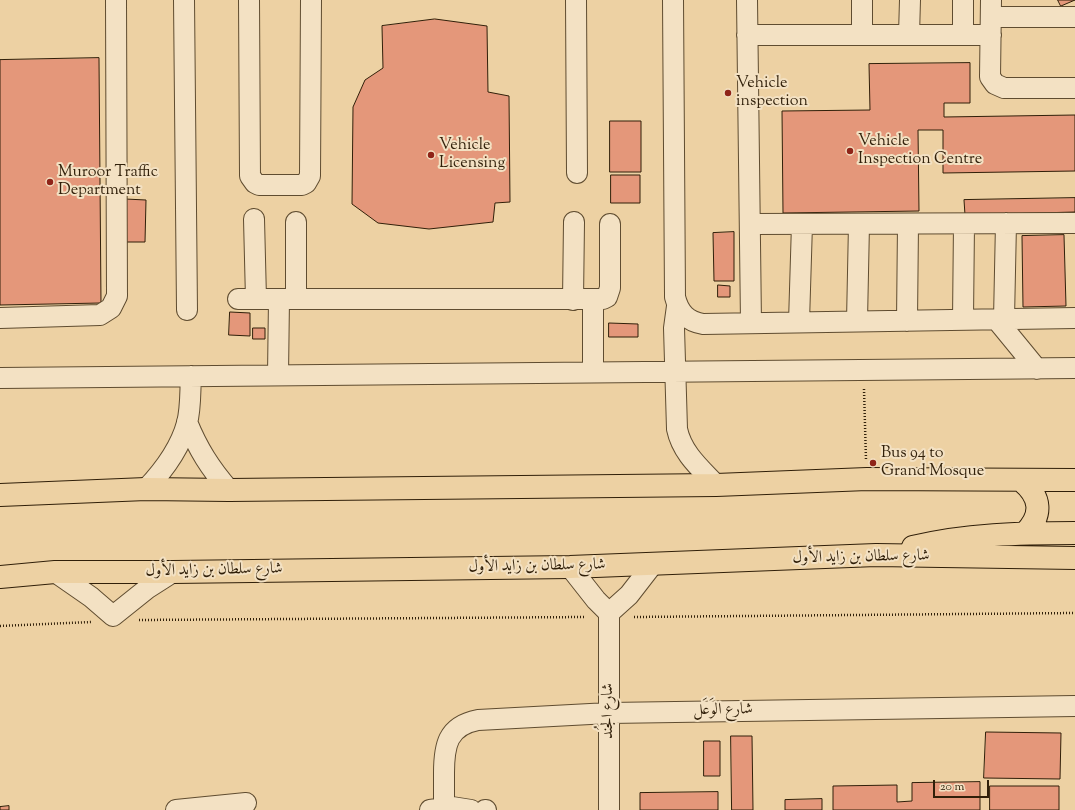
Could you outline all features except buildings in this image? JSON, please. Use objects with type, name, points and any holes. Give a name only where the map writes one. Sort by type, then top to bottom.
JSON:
[{"type":"main road","points":[[0,495],[66,491],[146,489],[229,490],[716,485],[867,479],[1022,481],[1075,480]]},
{"type":"main road","points":[[1022,481],[1030,487],[1036,496],[1038,506],[1037,516],[1033,526],[1025,533]]},
{"type":"main road","points":[[0,511],[66,491]]},
{"type":"main road","points":[[876,555],[941,541],[1025,533],[1075,533]]},
{"type":"main road","name":"شارع سلطان بن زايد الأول","points":[[0,577],[55,572],[570,567],[876,555],[1075,558]]},
{"type":"main road","points":[[0,560],[12,564],[55,572]]},
{"type":"street","points":[[0,318],[100,315],[111,308],[117,296],[116,0]]},
{"type":"street","points":[[184,0],[187,310]]},
{"type":"street","points":[[249,0],[250,176],[255,183],[259,185],[297,186],[306,183],[310,176],[311,0]]},
{"type":"street","points":[[576,0],[577,173]]},
{"type":"street","points":[[673,0],[675,297],[677,306],[687,319],[695,323],[703,324],[1075,318]]},
{"type":"street","points":[[747,0],[751,224],[751,323]]},
{"type":"street","points":[[862,0],[862,35]]},
{"type":"street","points":[[909,35],[910,0]]},
{"type":"street","points":[[963,0],[963,35]]},
{"type":"street","points":[[747,35],[963,35],[991,18],[1075,17]]},
{"type":"street","points":[[991,18],[990,76],[995,84],[1004,88],[1075,88]]},
{"type":"street","points":[[254,219],[247,299],[603,299],[607,297],[609,292],[610,224]]},
{"type":"street","points":[[278,375],[296,222]]},
{"type":"street","points":[[574,222],[574,300]]},
{"type":"street","points":[[1006,223],[1000,319],[1037,369]]},
{"type":"street","points":[[751,224],[1075,223]]},
{"type":"street","points":[[799,322],[802,224]]},
{"type":"street","points":[[857,321],[859,224]]},
{"type":"street","points":[[907,320],[908,224]]},
{"type":"street","points":[[962,319],[964,224]]},
{"type":"street","points":[[593,300],[594,372]]},
{"type":"street","points":[[677,306],[674,328],[676,420],[679,438],[687,454],[716,485]]},
{"type":"street","points":[[0,378],[1075,368]]},
{"type":"street","points":[[146,489],[172,458],[181,441],[187,422],[191,376]]},
{"type":"street","points":[[187,422],[204,458],[229,490]]},
{"type":"street","points":[[570,567],[596,600],[609,613],[629,595],[653,564]]},
{"type":"street","points":[[55,572],[91,597],[113,616],[148,588],[173,572]]},
{"type":"street","name":"شارع الجُند","points":[[609,613],[609,810]]},
{"type":"street","name":"شارع الوَعَل","points":[[437,809],[444,754],[450,736],[462,724],[478,720],[609,712],[1075,706]]},
{"type":"street","points":[[181,810],[246,803]]},
{"type":"street","points":[[437,809],[452,807],[471,810]]},
{"type":"path","points":[[863,370],[867,479]]},
{"type":"path","points":[[630,617],[1075,613]]},
{"type":"path","points":[[133,620],[588,617]]},
{"type":"path","points":[[0,626],[96,622]]},
{"type":"place","name":"Vehicle inspection","points":[[728,93]]},
{"type":"place","name":"Vehicle Inspection Centre","points":[[850,151]]},
{"type":"place","name":"Vehicle Licensing","points":[[431,155]]},
{"type":"place","name":"Muroor Traffic Department","points":[[50,182]]},
{"type":"place","name":"Bus 94 to Grand Mosque","points":[[873,463]]}]
